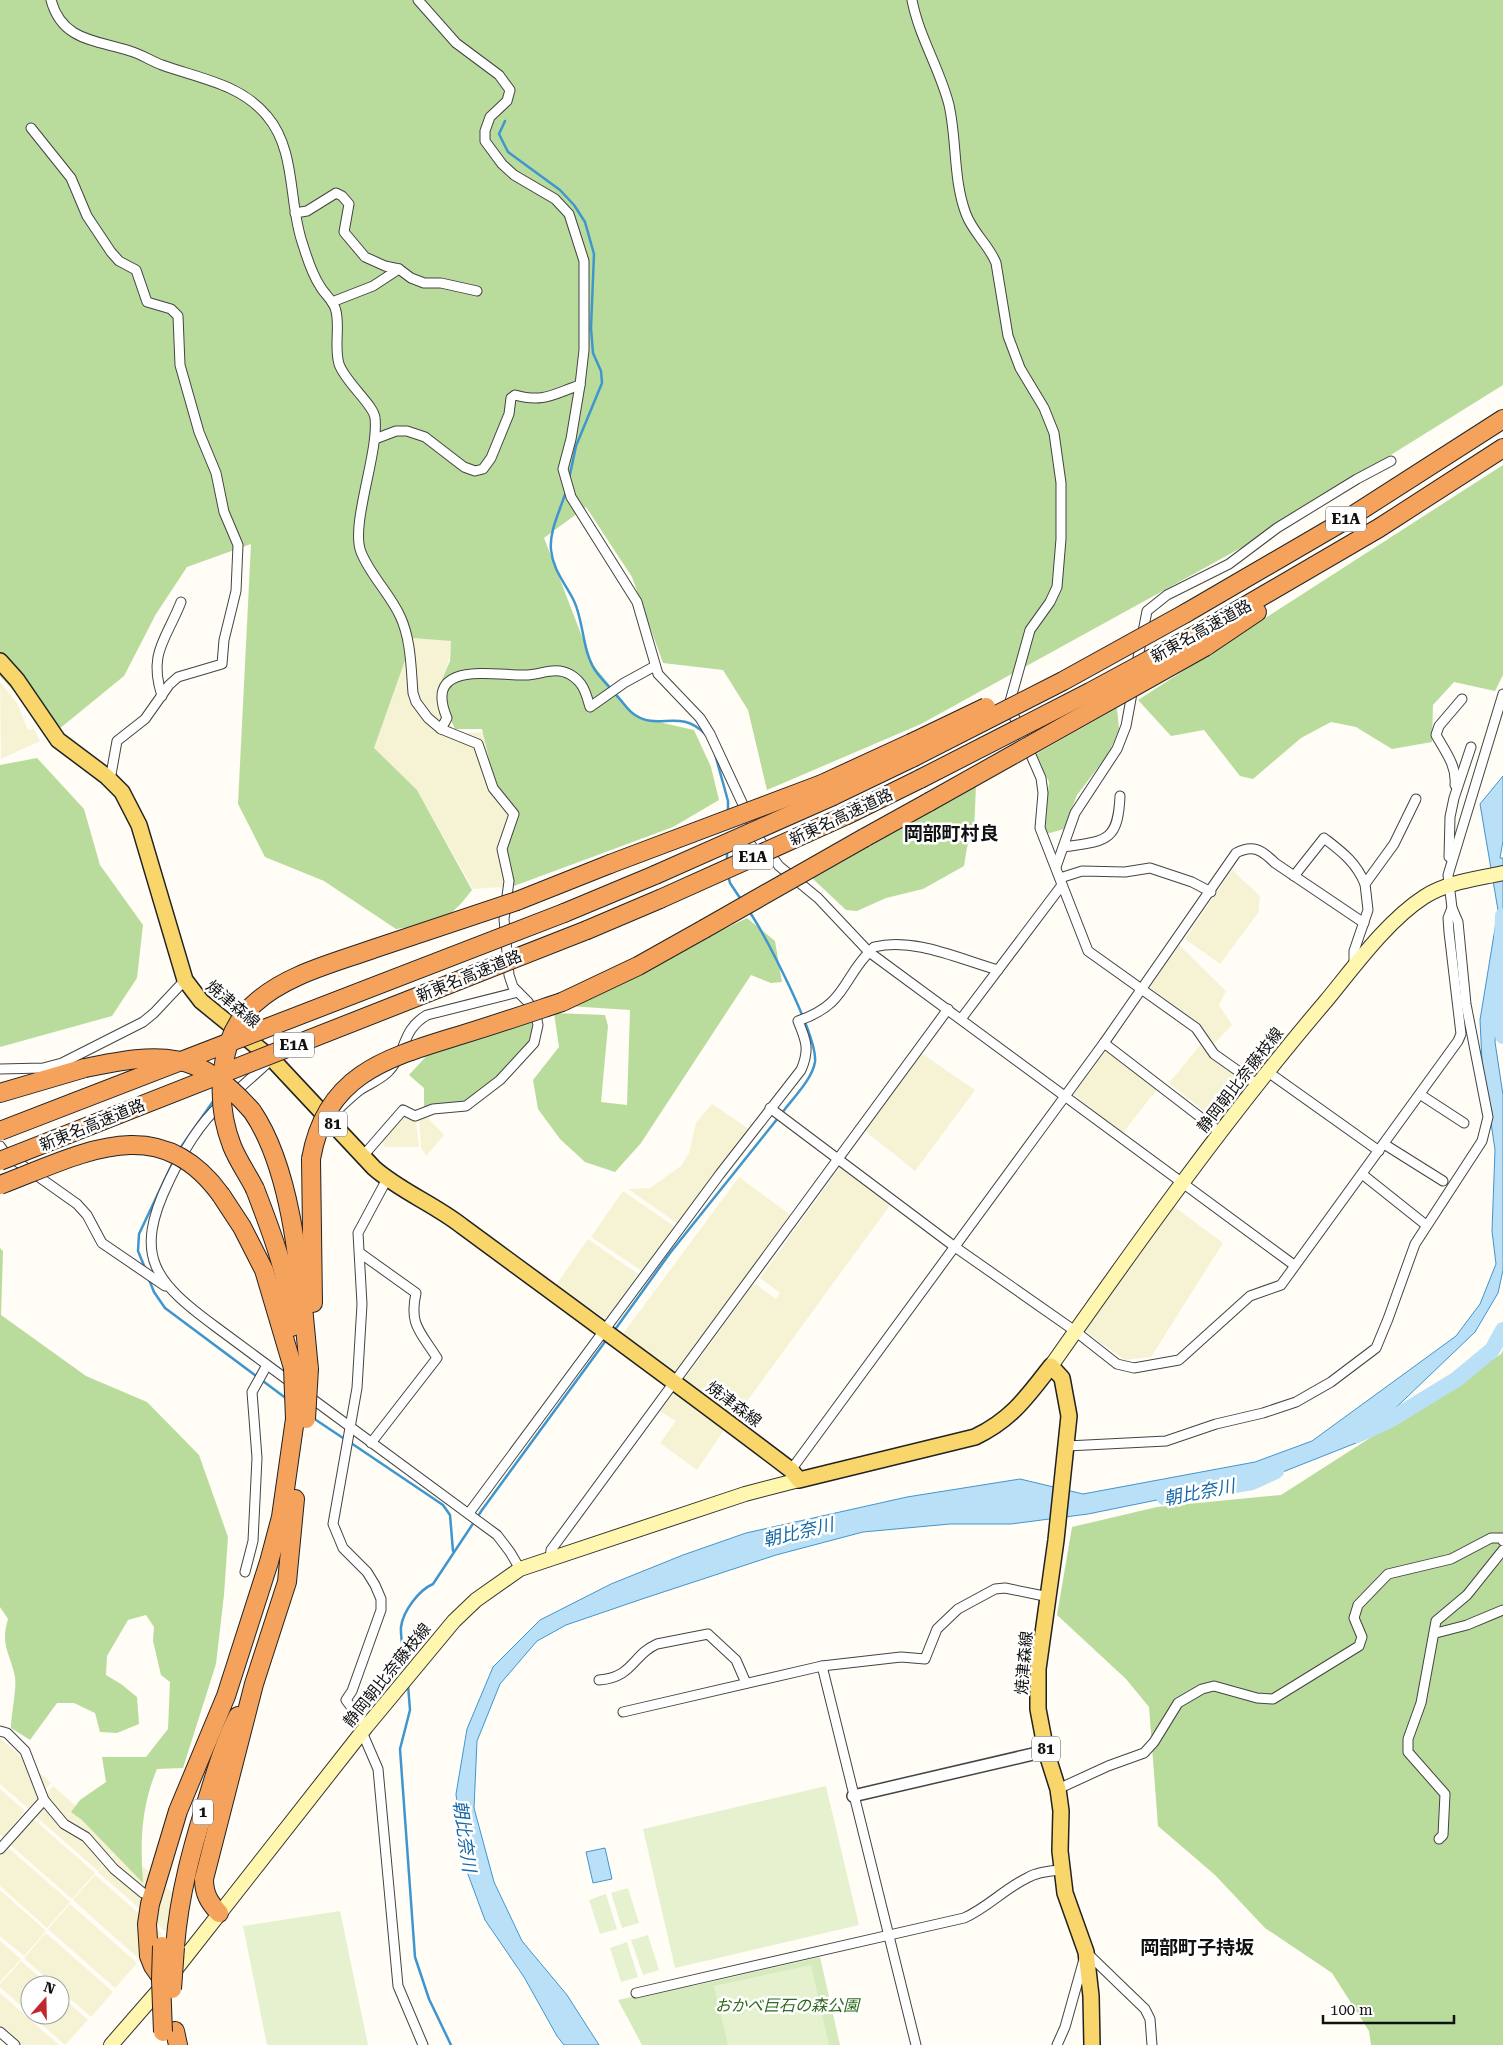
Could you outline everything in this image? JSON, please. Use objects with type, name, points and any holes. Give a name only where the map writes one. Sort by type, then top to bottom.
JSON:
[{"type":"highway","name":"新東名高速道路","points":[[0,1130],[564,914],[654,875],[911,750],[1063,681],[1186,613],[1344,521],[1503,419]]},
{"type":"highway","name":"新東名高速道路","points":[[0,1161],[588,930],[847,815],[1082,697],[1202,640],[1503,448]]},
{"type":"highway","points":[[301,1368],[313,1312],[311,1159],[315,1136],[321,1120],[337,1096],[372,1068],[408,1052],[562,1002],[638,966],[929,802],[1202,640]]},
{"type":"highway","points":[[301,1368],[287,1291],[272,1236],[255,1189],[232,1147],[224,1116],[222,1092],[225,1065],[231,1039],[247,1010],[270,991],[293,979],[340,960],[517,901],[610,864],[827,790]]},
{"type":"highway","points":[[0,1093],[85,1068],[129,1059],[157,1057],[184,1061],[201,1067],[224,1083],[252,1111],[261,1125],[272,1150],[296,1243],[301,1368],[300,1419],[287,1582],[254,1684],[204,1879],[204,1891],[208,1901],[220,1913]]},
{"type":"highway","points":[[0,1185],[101,1148],[141,1144],[161,1148],[185,1159],[203,1174],[221,1195],[242,1228],[264,1270],[301,1368]]},
{"type":"highway","points":[[168,1946],[170,1892],[178,1859],[281,1517],[300,1419]]},
{"type":"highway","name":"1","points":[[170,2038],[172,1987],[168,1946],[195,1838],[224,1747],[254,1684]]},
{"type":"highway","points":[[165,1983],[152,1966],[149,1956],[147,1924],[150,1904],[178,1811],[226,1696]]},
{"type":"main road","name":"焼津森線","points":[[0,661],[17,680],[58,740],[110,780],[130,803],[139,825],[185,980],[201,1001],[272,1059],[387,1180],[457,1222],[674,1381],[795,1475]]},
{"type":"main road","name":"静岡朝比奈藤枝線","points":[[1051,1366],[1184,1182],[1268,1072],[1396,920],[1424,897],[1454,881],[1503,873]]},
{"type":"main road","name":"焼津森線","points":[[1051,1366],[1062,1378],[1068,1400],[1069,1416],[1056,1540],[1037,1686],[1040,1726],[1058,1789],[1061,1811],[1061,1870],[1065,1893],[1086,1952],[1091,1996],[1092,2045]]},
{"type":"main road","points":[[795,1475],[975,1437],[991,1429],[1018,1408],[1051,1366]]},
{"type":"main road","name":"静岡朝比奈藤枝線","points":[[111,2045],[165,1983],[364,1730],[464,1610],[520,1569],[795,1475]]},
{"type":"street","points":[[50,0],[53,10],[74,34],[89,41],[132,51],[164,66],[218,83],[250,101],[265,113],[283,141],[302,244],[319,285],[332,302],[337,314],[338,362],[343,375],[375,415],[375,439],[359,534],[360,551],[400,615],[408,637],[413,693],[416,702],[441,729],[478,744],[493,788],[514,814],[502,849],[509,880],[504,919],[509,975],[513,987],[528,1002],[536,1015],[538,1025],[534,1043],[500,1080],[466,1106],[433,1109],[414,1116],[403,1110],[363,1156]]},
{"type":"street","points":[[418,0],[456,43],[499,75],[510,90],[507,101],[490,118],[485,131],[485,141],[502,164],[514,175],[555,200],[569,214],[584,268],[584,350],[572,439],[563,469],[568,488],[579,513],[618,568],[637,602],[658,674],[700,718],[710,734],[759,839],[774,859],[818,898],[869,952],[1184,1182],[1294,1265]]},
{"type":"street","points":[[912,0],[920,29],[945,88],[951,114],[958,177],[965,214],[973,230],[992,252],[996,262],[1008,336],[1020,368],[1044,408],[1055,441],[1062,483],[1059,577],[1050,602],[1030,630],[1009,705],[1041,778],[1043,793],[1040,828],[1088,951],[1196,1028],[1214,1054],[1223,1063],[1258,1085]]},
{"type":"street","points":[[31,128],[71,178],[87,216],[111,252],[119,261],[136,270],[146,302],[171,309],[178,316],[180,366],[198,432],[216,473],[224,512],[238,545],[236,592],[224,640],[222,664],[178,678],[145,720],[116,741],[110,780]]},
{"type":"street","points":[[295,213],[306,211],[336,193],[342,196],[349,204],[344,232],[365,257],[386,266],[400,269],[411,278],[424,284],[441,283],[476,291]]},
{"type":"street","points":[[332,302],[373,286],[400,269]]},
{"type":"street","points":[[375,439],[396,431],[407,431],[425,437],[464,467],[475,471],[483,469],[491,458],[510,414],[511,398],[515,395],[531,400],[545,398],[580,385]]},
{"type":"street","points":[[1056,867],[1076,813],[1112,759],[1126,726],[1147,612],[1167,595],[1229,564],[1277,528],[1357,479],[1391,461]]},
{"type":"street","points":[[162,696],[156,668],[158,652],[163,637],[173,624],[181,602]]},
{"type":"street","points":[[441,729],[447,718],[440,697],[442,689],[461,675],[525,676],[559,670],[580,682],[590,707],[624,683],[655,666]]},
{"type":"street","points":[[1454,881],[1503,694]]},
{"type":"street","points":[[770,1108],[955,1247],[1076,1331],[1117,1364],[1128,1368],[1162,1365],[1179,1360],[1250,1296],[1281,1285],[1421,1095],[1461,1034],[1448,918],[1452,908],[1454,881],[1450,817],[1456,775],[1454,766],[1436,735],[1439,726],[1462,699]]},
{"type":"street","points":[[1454,798],[1472,747]]},
{"type":"street","points":[[1064,848],[1106,838],[1114,830],[1119,820],[1120,796]]},
{"type":"street","points":[[1365,884],[1394,844],[1416,799]]},
{"type":"street","points":[[1294,876],[1324,838],[1350,858],[1359,870],[1365,884],[1368,910],[1354,951],[1354,968]]},
{"type":"street","points":[[795,1475],[955,1247],[1064,1095],[1104,1043],[1211,892],[1236,853],[1244,848],[1262,851],[1294,876],[1364,923]]},
{"type":"street","points":[[961,1019],[1061,881],[1082,871],[1125,872],[1150,868],[1192,882],[1211,892]]},
{"type":"street","points":[[1066,1452],[1166,1441],[1216,1424],[1263,1413],[1296,1402],[1331,1382],[1376,1348],[1388,1319],[1408,1258],[1426,1225],[1482,1141],[1488,1117],[1466,1004],[1458,922],[1452,908]]},
{"type":"street","points":[[469,1513],[770,1108],[801,1070],[808,1052],[807,1041],[798,1021],[813,1016],[835,1000],[874,947],[890,943],[912,946],[998,970]]},
{"type":"street","points":[[0,1068],[43,1068],[62,1063],[143,1022],[185,980]]},
{"type":"street","points":[[328,1118],[361,1090],[389,1072],[398,1060],[408,1032],[416,1022],[427,1015],[518,992]]},
{"type":"street","points":[[550,1560],[551,1550],[948,1009]]},
{"type":"street","points":[[1104,1043],[1221,1133]]},
{"type":"street","points":[[168,1288],[157,1268],[151,1244],[153,1216],[164,1191],[184,1150],[198,1128],[212,1112],[272,1059]]},
{"type":"street","points":[[1268,1072],[1382,1148],[1443,1181]]},
{"type":"street","points":[[1421,1095],[1464,1123]]},
{"type":"street","points":[[0,1146],[20,1164],[77,1204],[87,1214],[102,1243],[168,1288],[180,1301],[485,1526],[510,1552],[520,1569]]},
{"type":"street","points":[[1362,1174],[1426,1225]]},
{"type":"street","points":[[387,1180],[359,1228],[360,1344],[351,1427],[332,1524],[343,1548],[368,1572],[381,1599],[381,1610],[352,1691],[346,1700],[364,1730],[378,1769],[398,1986],[423,2045]]},
{"type":"street","points":[[360,1253],[416,1292],[413,1309],[414,1320],[437,1358],[371,1442]]},
{"type":"street","points":[[245,1572],[253,1541],[257,1458],[252,1392],[267,1365]]},
{"type":"street","points":[[1058,1789],[1108,1766],[1144,1753],[1154,1742],[1178,1703],[1202,1688],[1214,1686],[1257,1698],[1273,1699],[1359,1646],[1362,1637],[1354,1618],[1358,1605],[1388,1574],[1451,1559],[1491,1538],[1502,1538],[1503,1541]]},
{"type":"street","points":[[1439,1839],[1443,1835],[1445,1794],[1417,1765],[1408,1752],[1408,1739],[1421,1703],[1431,1646],[1436,1633],[1436,1621],[1466,1596],[1503,1550]]},
{"type":"street","points":[[622,1712],[822,1666],[901,1657],[926,1659],[937,1629],[958,1609],[995,1588],[1005,1588],[1049,1597]]},
{"type":"street","points":[[1436,1633],[1467,1625],[1503,1610]]},
{"type":"street","points":[[599,1680],[613,1679],[627,1671],[652,1646],[708,1634],[736,1660],[746,1683]]},
{"type":"street","points":[[822,1666],[887,1935],[916,2045]]},
{"type":"street","points":[[0,1722],[3,1732],[25,1751],[44,1800],[64,1824],[86,1837],[114,1869],[143,1893]]},
{"type":"street","points":[[853,1796],[1046,1751]]},
{"type":"street","points":[[0,1849],[44,1800]]},
{"type":"street","points":[[636,1993],[964,1918],[981,1911],[1011,1887],[1028,1877],[1061,1870]]},
{"type":"street","points":[[1056,2045],[1065,2026],[1086,1952],[1145,2009],[1150,2019],[1152,2045]]},
{"type":"street","points":[[0,2032],[15,2045]]},
{"type":"shaded area","points":[[413,638],[452,639],[448,664],[436,695],[455,734],[483,732],[498,785],[518,817],[516,886],[473,889],[417,790],[390,768],[374,748]]},
{"type":"shaded area","points":[[0,682],[17,703],[28,730],[34,729],[40,741],[1,759]]},
{"type":"shaded area","points":[[1232,870],[1260,896],[1258,913],[1220,964],[1185,939]]},
{"type":"shaded area","points":[[1179,945],[1226,991],[1219,1005],[1232,1025],[1214,1044],[1202,1026],[1147,985]]},
{"type":"shaded area","points":[[1201,1044],[1245,1082],[1222,1116],[1209,1115],[1169,1083]]},
{"type":"shaded area","points":[[1105,1049],[1157,1089],[1122,1134],[1073,1094]]},
{"type":"shaded area","points":[[921,1053],[975,1090],[915,1171],[864,1130]]},
{"type":"shaded area","points":[[712,1104],[749,1129],[678,1224],[628,1189],[650,1188],[681,1166],[689,1153],[696,1123]]},
{"type":"shaded area","points":[[403,1110],[416,1120],[419,1147],[385,1147],[381,1140]]},
{"type":"shaded area","points":[[425,1115],[444,1135],[426,1156],[421,1147],[419,1118]]},
{"type":"shaded area","points":[[840,1167],[891,1204],[734,1419],[683,1381],[752,1286],[757,1285],[776,1299],[780,1293],[760,1278]]},
{"type":"shaded area","points":[[739,1177],[792,1216],[675,1374],[622,1335]]},
{"type":"shaded area","points":[[623,1191],[675,1227],[642,1271],[591,1237]]},
{"type":"shaded area","points":[[1172,1205],[1223,1243],[1151,1357],[1125,1360],[1083,1330]]},
{"type":"shaded area","points":[[588,1239],[638,1274],[607,1320],[556,1285]]},
{"type":"shaded area","points":[[673,1389],[726,1427],[697,1470],[660,1443],[676,1421],[658,1410]]},
{"type":"shaded area","points":[[0,1738],[51,1783],[28,1808],[0,1784]]},
{"type":"shaded area","points":[[53,1786],[120,1845],[98,1871],[31,1812]]},
{"type":"shaded area","points":[[0,1789],[25,1811],[3,1837],[0,1834]]},
{"type":"shaded area","points":[[28,1814],[95,1873],[72,1899],[5,1840]]},
{"type":"shaded area","points":[[3,1843],[70,1902],[47,1928],[0,1886],[0,1847]]},
{"type":"shaded area","points":[[121,1847],[187,1906],[165,1931],[98,1872]]},
{"type":"shaded area","points":[[95,1875],[162,1934],[139,1959],[73,1900]]},
{"type":"shaded area","points":[[0,1890],[46,1931],[24,1956],[0,1936]]},
{"type":"shaded area","points":[[70,1904],[137,1963],[115,1988],[48,1929]]},
{"type":"shaded area","points":[[46,1933],[113,1992],[91,2017],[70,1999],[70,1975],[43,1975],[24,1958]]},
{"type":"shaded area","points":[[0,1941],[21,1959],[0,1982]]},
{"type":"shaded area","points":[[21,1961],[37,1975],[20,1975],[20,2005],[0,1987],[0,1984]]},
{"type":"shaded area","points":[[0,1993],[20,2011],[20,2025],[36,2025],[59,2045],[8,2045],[0,2038]]},
{"type":"shaded area","points":[[70,2004],[88,2020],[65,2045],[42,2025],[70,2025]]},
{"type":"green space","points":[[0,0],[1503,0],[1503,385],[1248,544],[921,724],[767,790],[748,710],[723,670],[663,663],[632,577],[586,507],[544,538],[593,665],[636,717],[694,730],[711,767],[719,800],[673,827],[514,886],[506,851],[517,815],[494,780],[482,729],[455,729],[437,691],[450,661],[451,641],[413,638],[374,748],[417,790],[472,890],[448,916],[431,923],[396,929],[324,881],[265,857],[238,804],[251,544],[187,567],[156,614],[124,676],[53,734],[0,676]]},
{"type":"green space","points":[[1503,465],[1503,675],[1495,691],[1454,682],[1433,705],[1432,742],[1392,749],[1356,727],[1331,722],[1301,738],[1253,779],[1240,776],[1204,730],[1171,736],[1138,700]]},
{"type":"green space","points":[[1117,708],[1119,729],[1109,753],[1077,795],[1064,829],[1046,834],[1045,823],[1049,782],[1036,754]]},
{"type":"green space","points":[[37,758],[84,809],[100,865],[143,925],[137,978],[112,1016],[0,1047],[0,765]]},
{"type":"green space","points":[[976,785],[974,832],[967,847],[964,866],[923,889],[886,898],[857,911],[846,910],[812,878]]},
{"type":"green space","points":[[747,918],[775,941],[782,982],[771,983],[751,975],[641,1143],[615,1172],[585,1162],[560,1139],[538,1109],[533,1080],[559,1047],[554,1013],[605,1015],[608,1026],[601,1102],[627,1105],[630,1010],[568,1006]]},
{"type":"green space","points":[[534,1017],[529,1043],[496,1081],[459,1107],[424,1109],[424,1088],[409,1075],[431,1051]]},
{"type":"green space","points":[[0,1248],[3,1251],[1,1315],[86,1376],[147,1402],[199,1455],[228,1537],[216,1664],[183,1768],[157,1769],[152,1783],[143,1825],[143,1883],[82,1820],[71,1812],[80,1800],[106,1782],[102,1757],[146,1757],[168,1729],[170,1682],[161,1675],[153,1641],[154,1627],[146,1615],[128,1620],[107,1656],[106,1675],[137,1697],[139,1724],[117,1733],[100,1732],[95,1713],[74,1703],[57,1703],[30,1740],[11,1728],[15,1677],[5,1643],[8,1619],[0,1607]]},
{"type":"green space","points":[[1503,1350],[1503,2045],[1371,2045],[1369,2031],[1332,1973],[1265,1928],[1215,1875],[1158,1826],[1149,1707],[1126,1679],[1057,1615],[1072,1527],[1157,1507],[1281,1495],[1501,1354]]},
{"type":"green space","points":[[826,1786],[859,1925],[675,1968],[643,1829]]},
{"type":"green space","points":[[628,1888],[639,1923],[622,1928],[611,1893]]},
{"type":"green space","points":[[606,1894],[617,1929],[600,1934],[589,1900]]},
{"type":"green space","points":[[340,1911],[368,2045],[267,2045],[243,1926]]},
{"type":"green space","points":[[648,1935],[659,1970],[643,1975],[631,1940]]},
{"type":"green space","points":[[627,1942],[638,1977],[621,1982],[610,1948]]},
{"type":"green space","name":"おかべ巨石の森公園","points":[[820,1957],[840,2045],[642,2045],[618,2000],[692,1983],[693,1986]]},
{"type":"green space","points":[[811,1965],[829,2045],[728,2045],[714,1986]]},
{"type":"water","points":[[1503,776],[1503,841],[1500,858],[1503,858],[1503,937],[1495,1042],[1503,1095],[1503,1270],[1498,1293],[1475,1332],[1361,1441],[1270,1477],[1088,1514],[1011,1524],[950,1524],[863,1532],[776,1555],[645,1598],[566,1625],[537,1641],[500,1684],[477,1741],[474,1808],[494,1882],[522,1941],[567,1995],[599,2045],[564,2045],[524,1977],[485,1920],[463,1861],[456,1794],[467,1729],[493,1667],[540,1620],[611,1584],[683,1555],[746,1533],[907,1497],[1020,1479],[1083,1494],[1255,1462],[1312,1441],[1456,1336],[1480,1304],[1496,1264],[1492,1231],[1495,1150],[1482,1061],[1480,1020],[1498,910],[1480,804]]},
{"type":"water","points":[[605,1848],[612,1879],[593,1883],[586,1852]]},
{"type":"waterway","points":[[505,121],[499,134],[508,152],[560,190],[574,205],[585,222],[594,254],[591,328],[593,353],[601,371],[602,383],[576,446],[569,479]]},
{"type":"waterway","points":[[566,491],[552,535],[552,557],[574,601],[580,618],[585,645],[595,670],[635,715],[653,721],[687,722],[696,726],[705,734]]},
{"type":"waterway","points":[[715,754],[728,801],[728,812]]},
{"type":"waterway","points":[[727,850],[727,862]]},
{"type":"waterway","points":[[728,875],[730,883],[742,901]]},
{"type":"waterway","points":[[749,911],[800,1009],[814,1049],[815,1062],[810,1076],[782,1113]]},
{"type":"waterway","name":"朝比奈川","points":[[1503,916],[1500,989],[1503,1036]]},
{"type":"waterway","points":[[179,1150],[214,1100]]},
{"type":"waterway","points":[[614,1331],[670,1253],[778,1118]]},
{"type":"waterway","points":[[145,1268],[138,1251],[139,1234],[173,1162]]},
{"type":"waterway","points":[[148,1277],[154,1292],[165,1308],[287,1399]]},
{"type":"waterway","name":"朝比奈川","points":[[1357,1435],[1390,1420],[1457,1379],[1492,1350],[1503,1330]]},
{"type":"waterway","points":[[406,1670],[401,1627],[408,1608],[422,1591],[433,1584],[482,1510],[607,1339]]},
{"type":"waterway","points":[[313,1418],[346,1440]]},
{"type":"waterway","points":[[351,1443],[443,1505],[450,1515],[453,1551]]},
{"type":"waterway","name":"朝比奈川","points":[[1164,1497],[1252,1482],[1276,1471]]},
{"type":"waterway","points":[[408,1685],[410,1710],[400,1749],[415,1957],[429,1999],[451,2045]]},
{"type":"district","name":"岡部町村良","points":[[951,833]]},
{"type":"district","name":"岡部町子持坂","points":[[1197,1947]]}]
